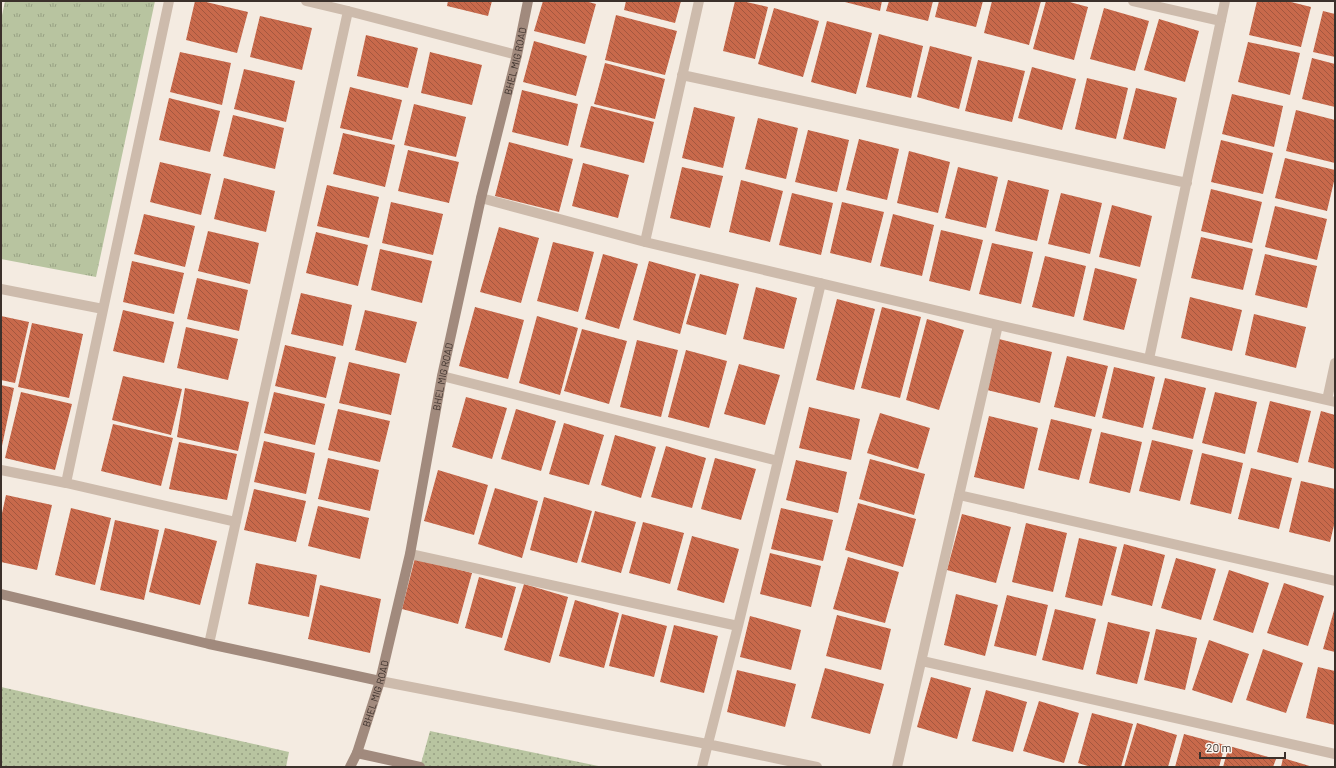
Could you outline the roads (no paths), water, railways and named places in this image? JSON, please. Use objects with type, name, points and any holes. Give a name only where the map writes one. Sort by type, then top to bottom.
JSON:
[{"type":"street","points":[[66,483],[169,1]]},
{"type":"street","points":[[306,1],[517,55]]},
{"type":"street","name":"BHEL MIG ROAD","points":[[350,767],[357,753],[380,681],[410,554],[442,376],[481,198],[517,55],[528,1]]},
{"type":"street","points":[[645,242],[699,1]]},
{"type":"street","points":[[1133,1],[1221,21]]},
{"type":"street","points":[[1149,359],[1225,1]]},
{"type":"street","points":[[209,644],[348,11]]},
{"type":"street","points":[[682,75],[1187,182]]},
{"type":"street","points":[[481,198],[645,242],[1331,401],[1335,363]]},
{"type":"street","points":[[702,767],[738,626],[821,283]]},
{"type":"street","points":[[1,289],[103,309]]},
{"type":"street","points":[[897,767],[998,325]]},
{"type":"street","points":[[442,376],[778,461]]},
{"type":"street","points":[[1,470],[66,483],[236,522]]},
{"type":"street","points":[[960,494],[1335,581]]},
{"type":"street","points":[[410,554],[738,626]]},
{"type":"street","points":[[1,594],[209,644],[380,681],[707,744],[817,767]]},
{"type":"street","points":[[922,661],[1335,754]]},
{"type":"street","points":[[357,753],[420,767]]},
{"type":"street","name":"BHEL MIG ROAD","points":[[357,753],[357,767]]}]
